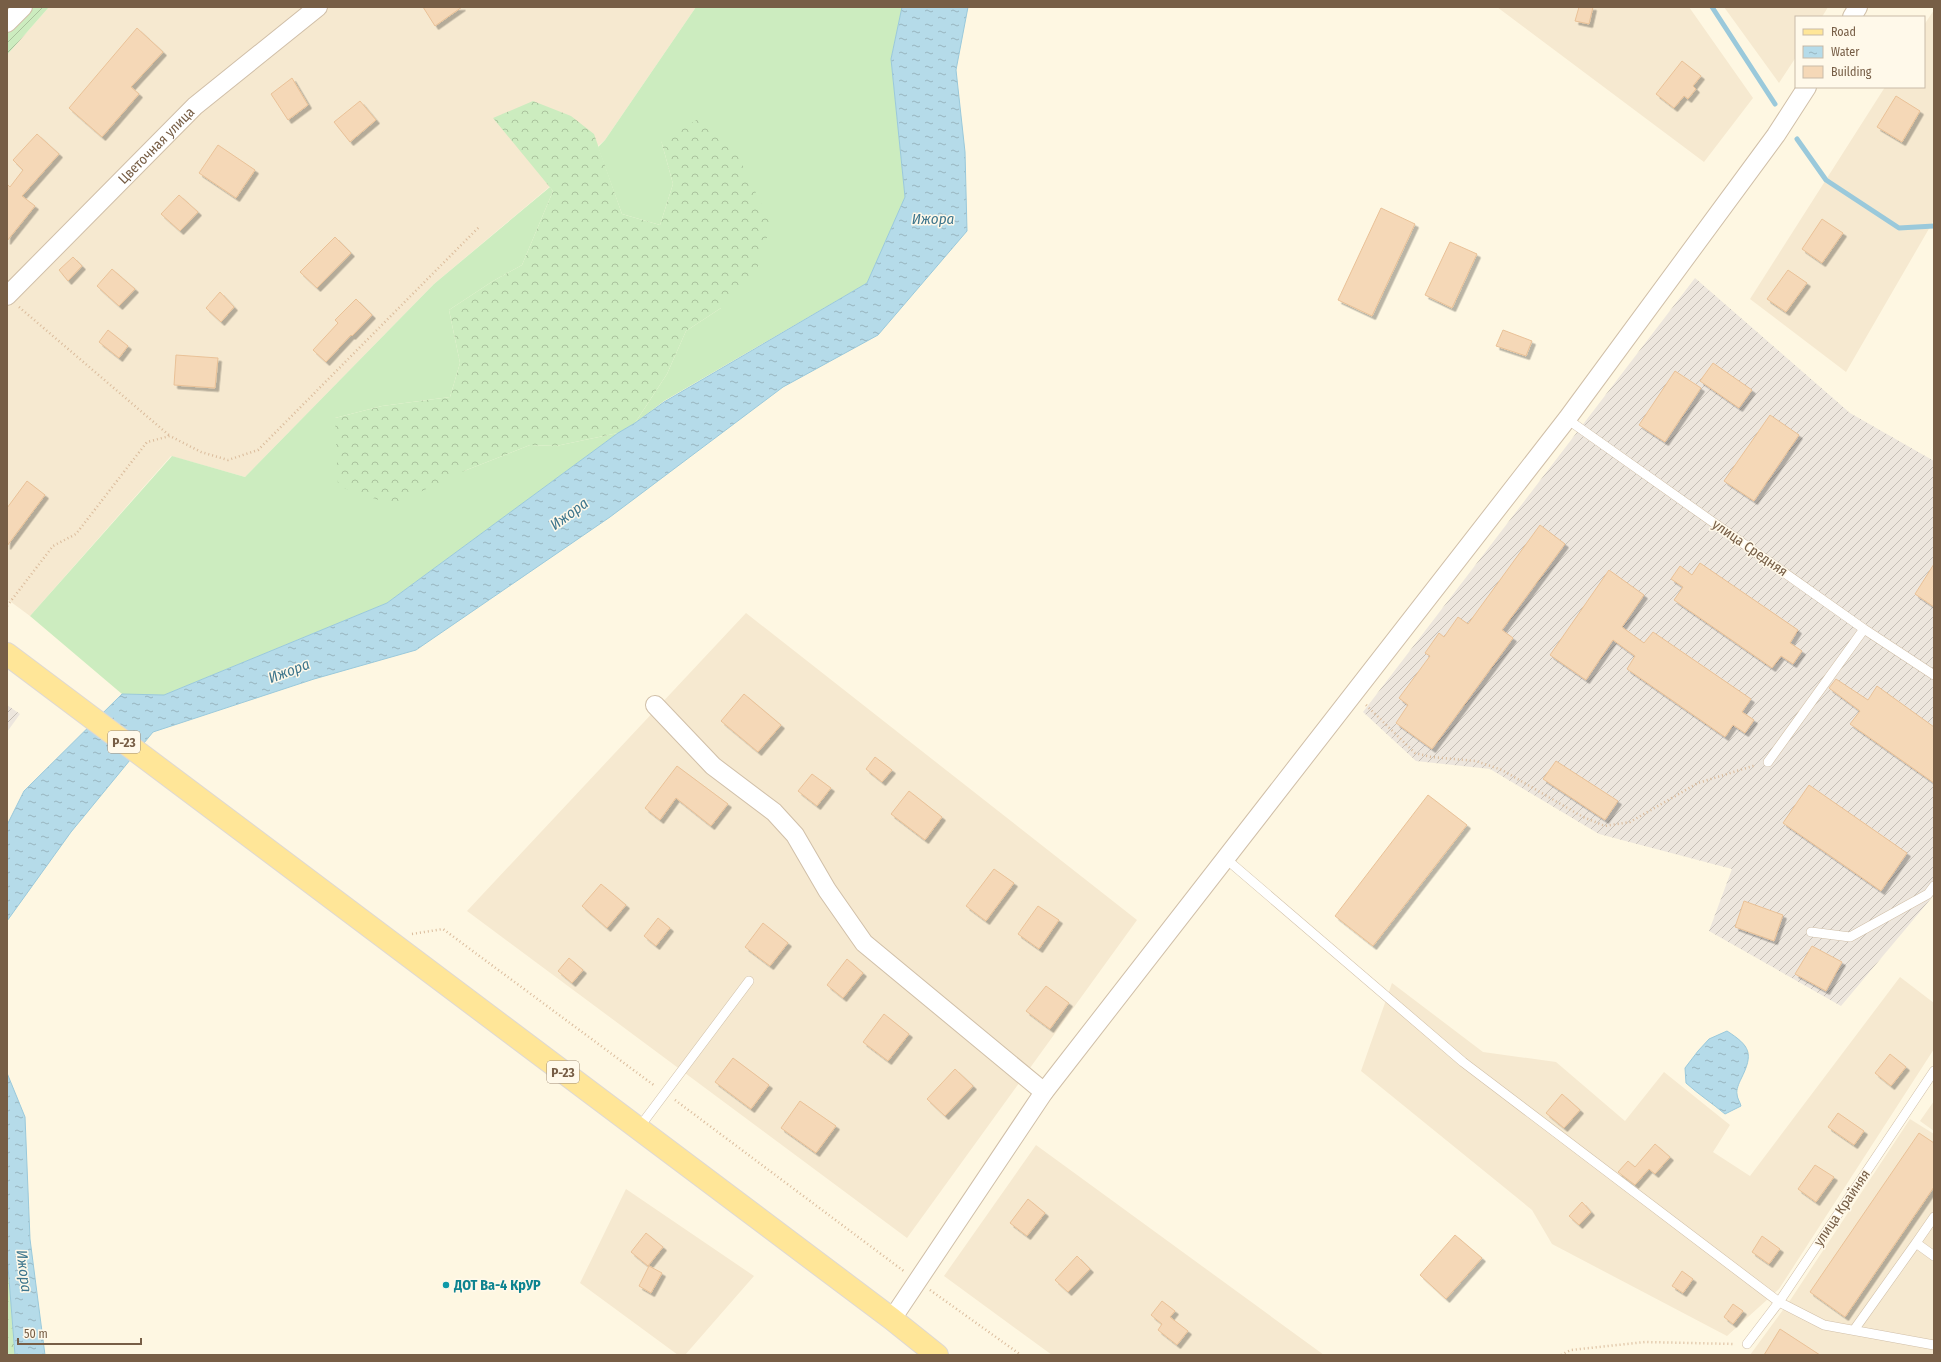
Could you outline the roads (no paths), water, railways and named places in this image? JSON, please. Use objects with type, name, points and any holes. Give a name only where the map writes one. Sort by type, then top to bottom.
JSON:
[{"type":"main road","name":"Р-23","points":[[7,654],[892,1319],[937,1355]]},
{"type":"street","points":[[7,23],[24,7]]},
{"type":"street","name":"Цветочная улица","points":[[10,299],[195,106],[318,7]]},
{"type":"street","points":[[1853,16],[1858,7]]},
{"type":"street","points":[[892,1319],[916,1280],[1044,1092],[1567,419],[1776,135],[1806,88]]},
{"type":"street","points":[[655,705],[713,766],[774,812],[795,835],[827,890],[864,942],[1044,1092]]},
{"type":"lane","name":"улица Средняя","points":[[1567,419],[1864,629],[1934,675]]},
{"type":"lane","points":[[1768,762],[1864,629]]},
{"type":"lane","points":[[1226,858],[1463,1062],[1779,1302],[1824,1325],[1934,1345]]},
{"type":"lane","points":[[1811,932],[1850,937],[1928,894],[1934,886]]},
{"type":"lane","points":[[638,1129],[749,981]]},
{"type":"lane","name":"улица Крайняя","points":[[1747,1344],[1779,1302],[1934,1071]]},
{"type":"lane","points":[[1854,1330],[1934,1217]]},
{"type":"lane","points":[[1916,1244],[1934,1256]]},
{"type":"water","name":"Ижора","points":[[902,7],[968,7],[956,70],[965,152],[967,231],[878,335],[783,387],[610,517],[416,650],[314,679],[153,732],[71,832],[7,921],[7,825],[24,791],[122,694],[164,695],[387,603],[618,433],[635,423],[664,402],[867,283],[905,197],[891,59]]},
{"type":"water","points":[[1727,1031],[1741,1041],[1745,1046],[1748,1051],[1748,1063],[1737,1091],[1737,1097],[1741,1106],[1725,1114],[1686,1083],[1685,1068],[1709,1039]]},
{"type":"water","name":"Ижора","points":[[7,1073],[25,1117],[30,1239],[45,1355],[15,1355],[7,1254]]},
{"type":"waterway","points":[[1712,7],[1775,104]]},
{"type":"waterway","points":[[1797,139],[1826,180],[1899,228],[1934,226]]},
{"type":"place","name":"ДОТ Ва-4 КрУР","points":[[446,1285]]}]
